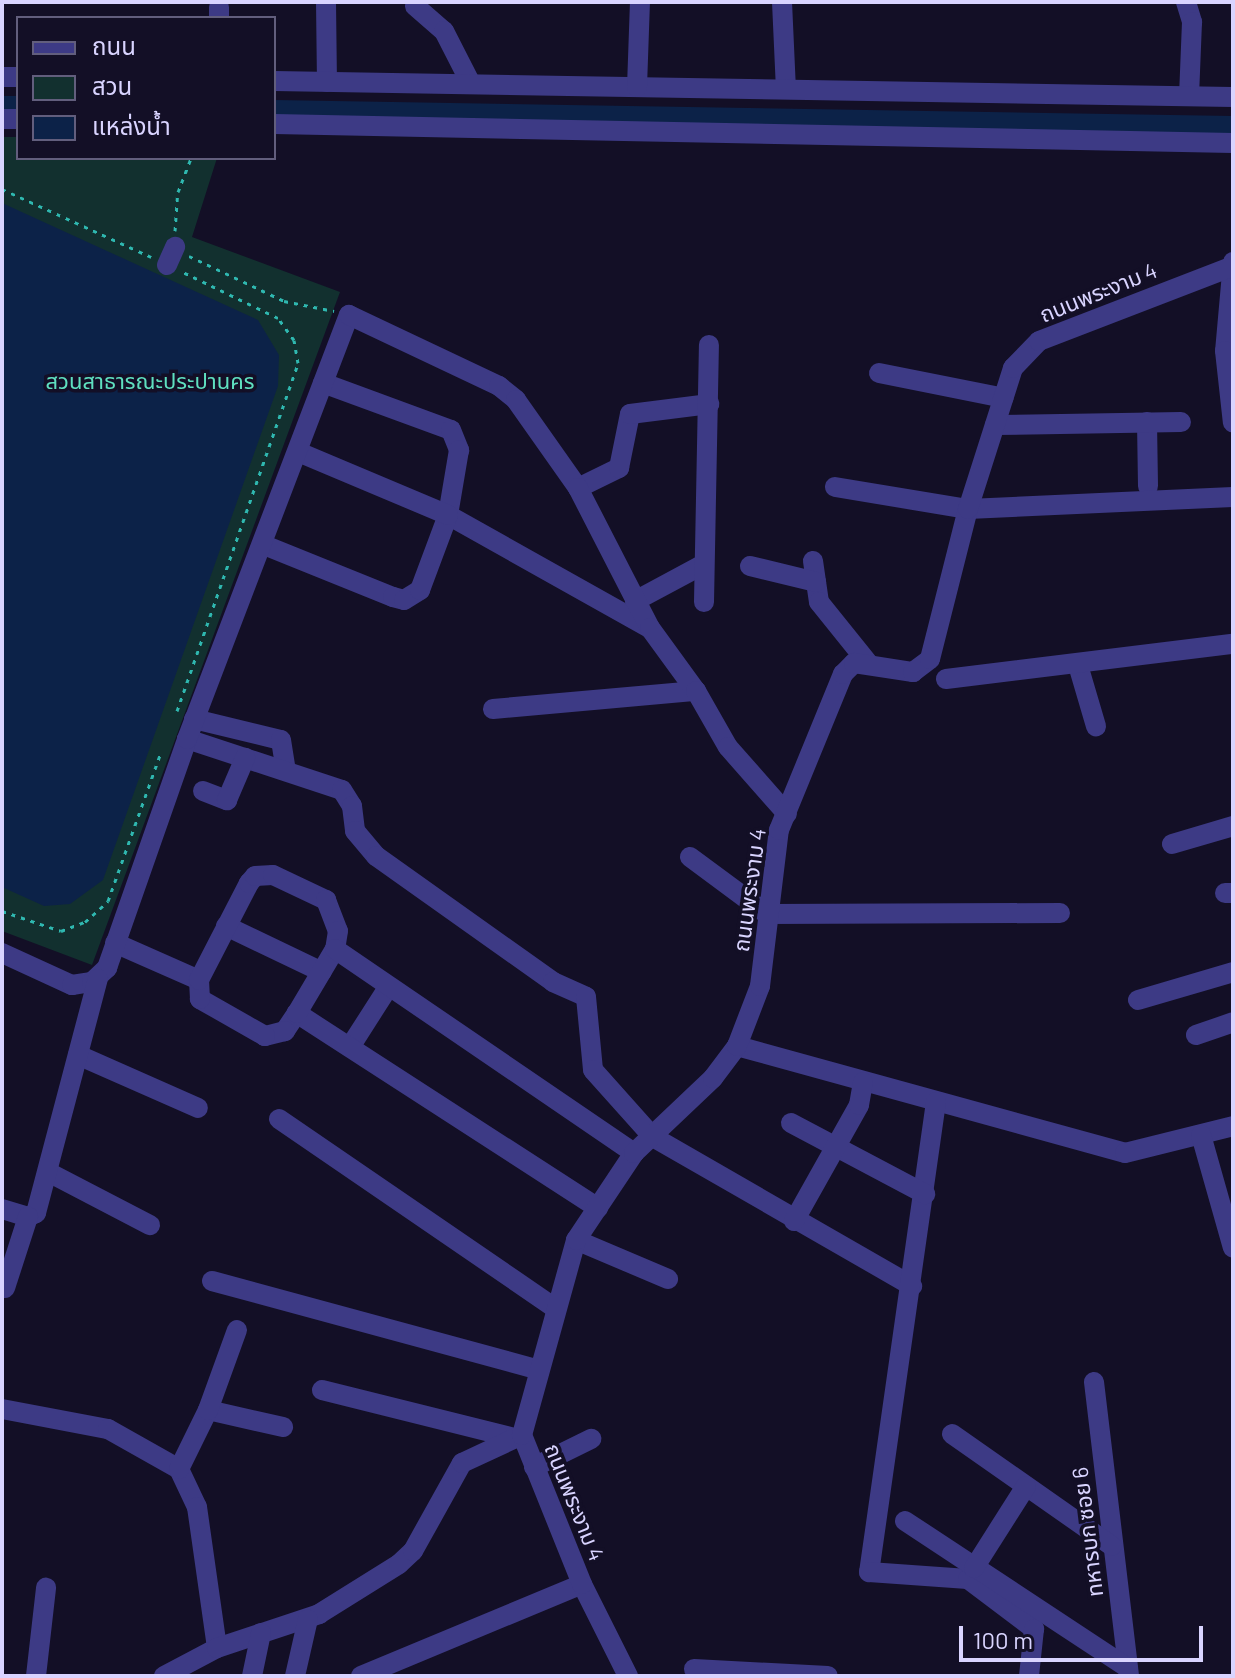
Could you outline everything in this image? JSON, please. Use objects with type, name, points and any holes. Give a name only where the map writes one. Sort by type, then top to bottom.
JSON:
[{"type":"street","points":[[326,2],[327,82]]},
{"type":"street","points":[[637,87],[640,2]]},
{"type":"street","points":[[782,2],[786,89]]},
{"type":"street","points":[[1186,2],[1192,22],[1189,96]]},
{"type":"street","points":[[415,6],[444,31],[471,84]]},
{"type":"street","points":[[276,81],[1233,97]]},
{"type":"street","points":[[276,124],[1233,143]]},
{"type":"street","points":[[1232,265],[1229,328],[1233,423]]},
{"type":"street","name":"ถนนพระงาม 4","points":[[628,1676],[582,1584],[534,1467],[518,1437],[576,1240],[634,1153],[653,1137],[737,1046],[760,986],[779,830],[843,674],[854,663],[913,672],[930,659],[968,509],[1013,368],[1039,341],[1232,265]]},
{"type":"street","points":[[2,1209],[28,1217],[36,1213],[98,979],[115,943],[190,729],[264,545],[349,315],[499,386],[516,400],[578,488],[650,628],[696,691],[728,747],[787,814]]},
{"type":"street","points":[[704,602],[709,345]]},
{"type":"street","points":[[879,373],[1004,398]]},
{"type":"street","points":[[264,545],[404,600],[420,590],[448,515],[459,450],[451,430],[323,383]]},
{"type":"street","points":[[578,488],[619,468],[630,414],[709,404]]},
{"type":"street","points":[[1147,422],[1148,486]]},
{"type":"street","points":[[995,425],[1181,422]]},
{"type":"street","points":[[298,452],[448,515],[650,628]]},
{"type":"street","points":[[835,487],[968,509],[1233,497]]},
{"type":"street","points":[[635,601],[704,564]]},
{"type":"street","points":[[750,566],[815,571],[819,602],[868,663]]},
{"type":"street","points":[[946,679],[1233,644]]},
{"type":"street","points":[[1078,665],[1096,726]]},
{"type":"street","points":[[493,709],[696,691]]},
{"type":"street","points":[[190,729],[245,758],[342,790],[352,806],[355,831],[376,856],[553,982],[586,997],[593,1070],[653,1137],[794,1221],[912,1286]]},
{"type":"street","points":[[190,729],[281,740],[286,771]]},
{"type":"street","points":[[203,791],[227,800],[245,758]]},
{"type":"street","points":[[1172,844],[1233,826]]},
{"type":"street","points":[[690,857],[767,914],[1060,913]]},
{"type":"street","points":[[273,875],[326,900],[338,931],[335,949],[285,1031],[265,1036],[200,999],[199,980],[255,876],[273,875]]},
{"type":"street","points":[[226,926],[322,972]]},
{"type":"street","points":[[115,943],[199,980]]},
{"type":"street","points":[[335,949],[634,1153]]},
{"type":"street","points":[[2,953],[72,985],[98,979]]},
{"type":"street","points":[[1138,1000],[1233,972]]},
{"type":"street","points":[[350,1047],[389,986]]},
{"type":"street","points":[[297,1013],[598,1208]]},
{"type":"street","points":[[1196,1035],[1233,1022]]},
{"type":"street","points":[[737,1046],[1125,1153],[1233,1126]]},
{"type":"street","points":[[78,1055],[198,1108]]},
{"type":"street","points":[[794,1221],[859,1105],[863,1082]]},
{"type":"street","points":[[936,1102],[869,1572],[968,1579],[1034,1629],[1029,1676]]},
{"type":"street","points":[[279,1119],[554,1307]]},
{"type":"street","points":[[791,1123],[925,1194]]},
{"type":"street","points":[[1201,1135],[1233,1248]]},
{"type":"street","points":[[48,1172],[150,1225]]},
{"type":"street","points":[[5,1288],[28,1217]]},
{"type":"street","points":[[576,1240],[668,1279]]},
{"type":"street","points":[[212,1281],[537,1369]]},
{"type":"street","points":[[179,1469],[208,1410],[237,1330]]},
{"type":"street","name":"ทหารบก ซอย 6","points":[[1094,1382],[1128,1672]]},
{"type":"street","points":[[322,1390],[518,1437]]},
{"type":"street","points":[[2,1409],[108,1429],[179,1469],[197,1507],[217,1648]]},
{"type":"street","points":[[208,1410],[283,1427]]},
{"type":"street","points":[[952,1434],[1112,1546]]},
{"type":"street","points":[[164,1676],[217,1648],[308,1619],[399,1564],[413,1551],[462,1463],[518,1437]]},
{"type":"street","points":[[534,1467],[591,1439]]},
{"type":"street","points":[[974,1568],[1026,1486]]},
{"type":"street","points":[[905,1521],[1128,1672]]},
{"type":"street","points":[[361,1676],[582,1584]]},
{"type":"street","points":[[36,1676],[46,1588]]},
{"type":"street","points":[[295,1676],[308,1619]]},
{"type":"street","points":[[252,1676],[261,1633]]},
{"type":"street","points":[[694,1669],[828,1676]]},
{"type":"path","points":[[171,256],[178,192],[190,160]]},
{"type":"path","points":[[2,189],[284,301],[349,315]]},
{"type":"path","points":[[171,256],[278,318],[294,340],[298,363],[292,391],[173,721]]},
{"type":"path","points":[[2,911],[61,931],[85,922],[108,901],[162,751]]},
{"type":"green space","name":"สวนสาธารณะประปานคร","points":[[2,137],[16,137],[16,160],[216,160],[192,237],[340,292],[92,965],[2,931]]},
{"type":"water","name":"สวนสาธารณะประปานคร","points":[[2,203],[258,320],[279,355],[278,386],[103,880],[70,904],[44,906],[2,887]]},
{"type":"waterway","points":[[2,105],[16,105]]},
{"type":"waterway","points":[[276,109],[1233,125]]}]
